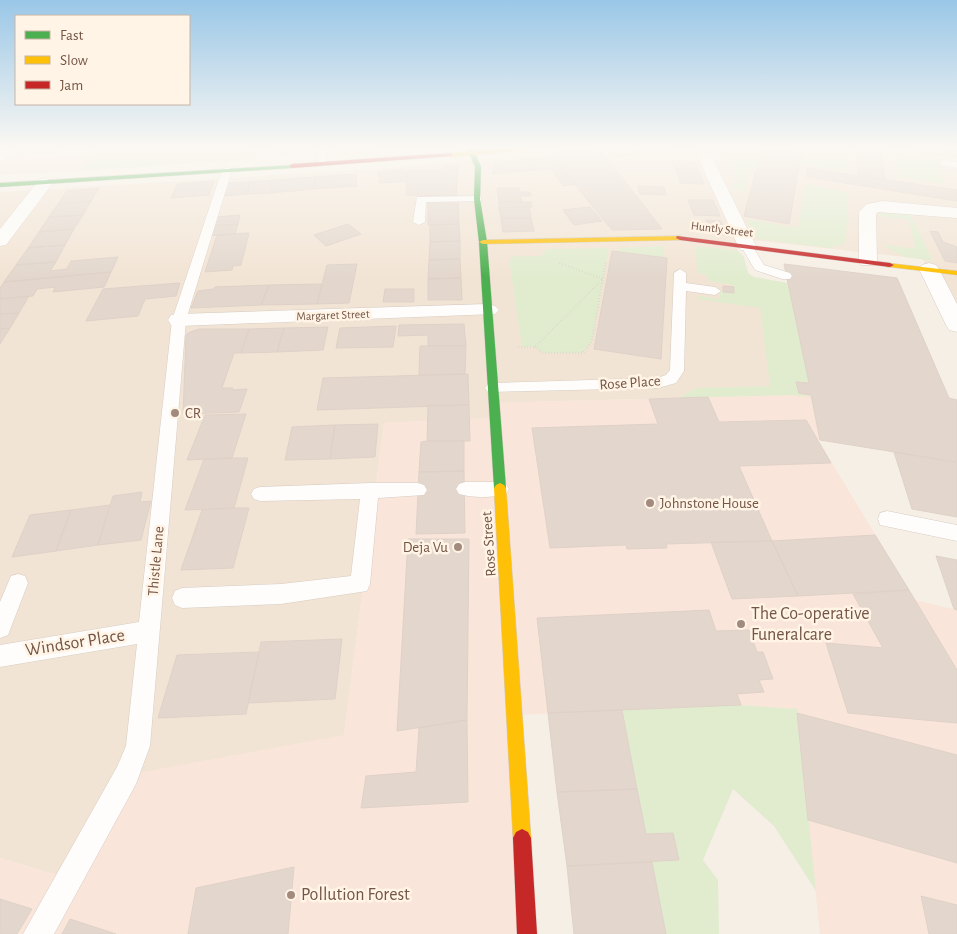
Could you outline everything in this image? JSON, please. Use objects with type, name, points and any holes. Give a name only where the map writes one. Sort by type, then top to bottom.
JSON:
[{"type":"street","points":[[0,241],[38,192]]},
{"type":"street","name":"Rose Street","points":[[477,192],[483,242],[500,489],[527,934]]},
{"type":"street","points":[[721,192],[747,246]]},
{"type":"street","points":[[868,262],[867,212],[873,208],[883,206],[957,213]]},
{"type":"street","name":"Huntly Street","points":[[483,242],[681,238],[957,273]]},
{"type":"street","points":[[930,269],[957,325]]},
{"type":"street","name":"Margaret Street","points":[[179,320],[488,310]]},
{"type":"lane","name":"Thistle Lane","points":[[38,934],[127,775],[138,746],[179,320],[219,192]]},
{"type":"lane","points":[[418,222],[421,199],[477,199]]},
{"type":"lane","points":[[747,246],[759,267],[770,273],[786,276]]},
{"type":"lane","name":"Rose Place","points":[[493,388],[658,383],[671,379],[677,371],[679,280],[715,291]]},
{"type":"lane","points":[[464,489],[500,489]]},
{"type":"lane","points":[[182,598],[281,594],[360,584],[370,490]]},
{"type":"lane","points":[[260,494],[418,490]]},
{"type":"lane","points":[[886,519],[957,533]]},
{"type":"lane","points":[[0,628],[18,583]]},
{"type":"lane","name":"Windsor Place","points":[[0,656],[149,631]]},
{"type":"path","points":[[490,347],[535,346],[543,353],[583,353],[592,341],[611,238]]},
{"type":"path","points":[[558,263],[603,279]]},
{"type":"path","points":[[535,346],[603,279]]},
{"type":"shaded area","points":[[0,192],[957,192],[957,323],[923,259],[736,238],[741,270],[811,397],[790,395],[494,403],[495,418],[384,423],[344,736],[69,879],[0,858]]},
{"type":"shaded area","points":[[790,395],[811,397],[820,440],[818,440],[915,600],[957,610],[957,934],[820,934],[797,710],[741,705],[515,715],[532,934],[0,934],[0,858],[69,879],[127,775],[344,735],[384,423],[495,418],[494,403]]},
{"type":"green space","points":[[804,192],[848,193],[846,243],[830,248],[757,239],[747,219],[798,228]]},
{"type":"green space","points":[[885,212],[911,215],[933,261],[905,257],[882,244],[915,249],[909,220],[878,216]]},
{"type":"green space","points":[[664,246],[664,258],[618,252],[618,248]]},
{"type":"green space","points":[[696,246],[738,251],[744,257],[748,273],[754,277],[788,283],[809,383],[797,382],[799,393],[811,397],[790,395],[678,398],[697,388],[770,386],[760,308],[697,299],[697,296],[720,299],[720,291],[734,293],[733,285],[710,281],[705,274],[697,273]]},
{"type":"green space","points":[[609,248],[592,341],[583,353],[543,353],[535,347],[522,347],[509,259],[514,256],[541,256],[547,249]]},
{"type":"green space","points":[[741,705],[797,709],[816,891],[774,826],[733,789],[703,860],[718,880],[719,934],[666,934],[652,862],[679,860],[673,833],[646,834],[622,710]]},
{"type":"building","points":[[67,192],[97,192],[91,201],[58,204]]},
{"type":"building","points":[[174,192],[210,192],[209,195],[171,198]]},
{"type":"building","points":[[225,192],[248,192],[247,194],[224,196]]},
{"type":"building","points":[[248,192],[270,192],[270,193],[247,194]]},
{"type":"building","points":[[406,192],[456,192],[456,196],[406,195]]},
{"type":"building","points":[[498,192],[530,192],[531,196],[520,196],[522,202],[499,202]]},
{"type":"building","points":[[581,192],[633,192],[662,229],[612,230]]},
{"type":"building","points":[[639,192],[665,192],[666,195],[640,194]]},
{"type":"building","points":[[750,192],[794,192],[789,224],[744,216]]},
{"type":"building","points":[[898,192],[957,192],[957,201]]},
{"type":"building","points":[[458,200],[459,224],[428,225],[428,201]]},
{"type":"building","points":[[688,200],[713,200],[720,216],[694,215]]},
{"type":"building","points":[[91,201],[83,215],[49,217],[58,204]]},
{"type":"building","points":[[499,202],[531,202],[532,207],[499,208]]},
{"type":"building","points":[[529,207],[531,218],[501,218],[499,208]]},
{"type":"building","points":[[590,207],[602,221],[574,225],[563,210]]},
{"type":"building","points":[[83,215],[74,229],[39,232],[49,217]]},
{"type":"building","points":[[240,215],[238,224],[212,226],[215,217]]},
{"type":"building","points":[[501,218],[531,218],[534,231],[503,232]]},
{"type":"building","points":[[706,220],[721,221],[727,235],[712,234]]},
{"type":"building","points":[[238,224],[235,234],[209,236],[212,226]]},
{"type":"building","points":[[348,224],[361,234],[326,246],[314,235]]},
{"type":"building","points":[[459,224],[460,241],[430,242],[430,225]]},
{"type":"building","points":[[74,229],[65,245],[28,248],[39,232]]},
{"type":"building","points":[[930,231],[938,232],[943,242],[957,247],[957,263],[945,261]]},
{"type":"building","points":[[249,233],[241,265],[233,266],[232,270],[205,272],[217,235]]},
{"type":"building","points":[[460,241],[460,259],[429,260],[430,242]]},
{"type":"building","points":[[65,245],[56,262],[16,265],[28,248]]},
{"type":"building","points":[[612,251],[667,258],[661,359],[594,349]]},
{"type":"building","points":[[118,257],[111,272],[4,282],[16,265],[56,262],[50,271],[67,269],[71,261]]},
{"type":"building","points":[[460,259],[461,278],[428,279],[429,260]]},
{"type":"building","points":[[357,264],[349,303],[317,304],[327,265]]},
{"type":"building","points":[[784,264],[897,278],[949,398],[957,400],[957,462],[820,440],[811,395],[799,393],[796,382],[809,383]]},
{"type":"building","points":[[111,272],[104,287],[53,292],[55,287],[37,289],[33,296],[0,299],[0,288],[4,282]]},
{"type":"building","points":[[461,278],[462,300],[428,300],[428,279]]},
{"type":"building","points":[[180,283],[176,296],[145,299],[138,316],[86,321],[103,289]]},
{"type":"building","points":[[322,284],[317,304],[261,305],[269,285]]},
{"type":"building","points":[[269,285],[261,305],[191,308],[198,291],[214,289],[215,287]]},
{"type":"building","points":[[723,286],[734,287],[734,293],[723,292]]},
{"type":"building","points":[[385,289],[414,289],[414,302],[383,302]]},
{"type":"building","points":[[29,296],[19,313],[0,314],[0,299]]},
{"type":"building","points":[[19,313],[10,328],[0,329],[0,314]]},
{"type":"building","points":[[464,324],[466,346],[428,346],[428,335],[398,336],[399,325]]},
{"type":"building","points":[[396,326],[393,347],[336,348],[340,328]]},
{"type":"building","points":[[328,327],[323,350],[277,352],[284,328]]},
{"type":"building","points":[[10,328],[0,344],[0,329]]},
{"type":"building","points":[[284,328],[277,352],[241,353],[249,329]]},
{"type":"building","points":[[199,329],[249,329],[241,353],[234,353],[222,388],[233,388],[232,390],[247,389],[239,412],[183,414],[186,336],[188,333]]},
{"type":"building","points":[[420,346],[466,346],[465,374],[419,375]]},
{"type":"building","points":[[468,374],[469,405],[317,410],[323,378]]},
{"type":"building","name":"Johnstone House","points":[[708,397],[719,422],[806,420],[831,463],[739,466],[772,541],[666,544],[667,548],[627,549],[626,545],[550,548],[532,428],[658,424],[649,399]]},
{"type":"building","points":[[428,405],[469,405],[470,441],[427,441]]},
{"type":"building","points":[[246,414],[232,458],[187,460],[205,415]]},
{"type":"building","points":[[378,424],[375,457],[330,459],[335,425]]},
{"type":"building","points":[[335,425],[330,459],[285,460],[292,427]]},
{"type":"building","points":[[464,441],[464,471],[419,472],[421,442]]},
{"type":"building","points":[[894,452],[957,463],[957,517],[912,509]]},
{"type":"building","points":[[248,458],[234,508],[185,510],[204,459]]},
{"type":"building","points":[[464,471],[465,533],[416,534],[419,472]]},
{"type":"building","points":[[142,492],[140,502],[151,501],[141,540],[98,545],[113,496]]},
{"type":"building","points":[[110,505],[98,545],[56,551],[71,510]]},
{"type":"building","points":[[249,508],[233,568],[181,570],[202,510]]},
{"type":"building","points":[[71,510],[56,551],[12,557],[30,515]]},
{"type":"building","points":[[875,535],[909,590],[798,596],[772,541]]},
{"type":"building","points":[[408,539],[469,539],[467,720],[397,731]]},
{"type":"building","points":[[772,541],[798,596],[732,599],[711,542]]},
{"type":"building","points":[[936,556],[957,560],[957,610],[954,609]]},
{"type":"building","points":[[909,590],[957,670],[957,723],[848,713],[826,643],[883,648],[853,594]]},
{"type":"building","points":[[709,610],[716,631],[749,630],[757,652],[763,652],[773,679],[759,680],[764,692],[737,694],[741,705],[548,713],[537,618]]},
{"type":"building","points":[[342,639],[335,699],[248,703],[261,642]]},
{"type":"building","points":[[259,652],[246,714],[158,718],[177,655]]},
{"type":"building","points":[[622,710],[637,789],[557,792],[548,713]]},
{"type":"building","points":[[797,713],[957,755],[957,863],[808,820]]},
{"type":"building","points":[[467,720],[468,802],[361,808],[366,776],[416,772],[419,728]]},
{"type":"building","points":[[637,789],[646,834],[673,833],[679,860],[567,866],[557,792]]},
{"type":"building","points":[[652,862],[666,934],[574,934],[567,866]]},
{"type":"building","points":[[294,867],[288,934],[188,934],[196,888]]},
{"type":"building","points":[[921,896],[957,905],[957,934],[929,934]]},
{"type":"building","points":[[0,899],[32,909],[17,934],[0,934]]},
{"type":"building","points":[[70,919],[116,934],[62,934]]},
{"type":"traffic: fast","points":[[477,192],[483,242],[500,488]]},
{"type":"traffic: slow","points":[[483,242],[680,238]]},
{"type":"traffic: slow","points":[[890,265],[957,273]]},
{"type":"traffic: slow","points":[[500,488],[522,838]]},
{"type":"traffic: jam","points":[[680,238],[890,265]]},
{"type":"traffic: jam","points":[[522,838],[527,934]]},
{"type":"place","name":"CR","points":[[175,413]]},
{"type":"place","name":"Johnstone House","points":[[650,503]]},
{"type":"place","name":"Deja Vu","points":[[458,547]]},
{"type":"place","name":"The Co-operative Funeralcare","points":[[741,624]]},
{"type":"place","name":"Pollution Forest","points":[[291,895]]}]
